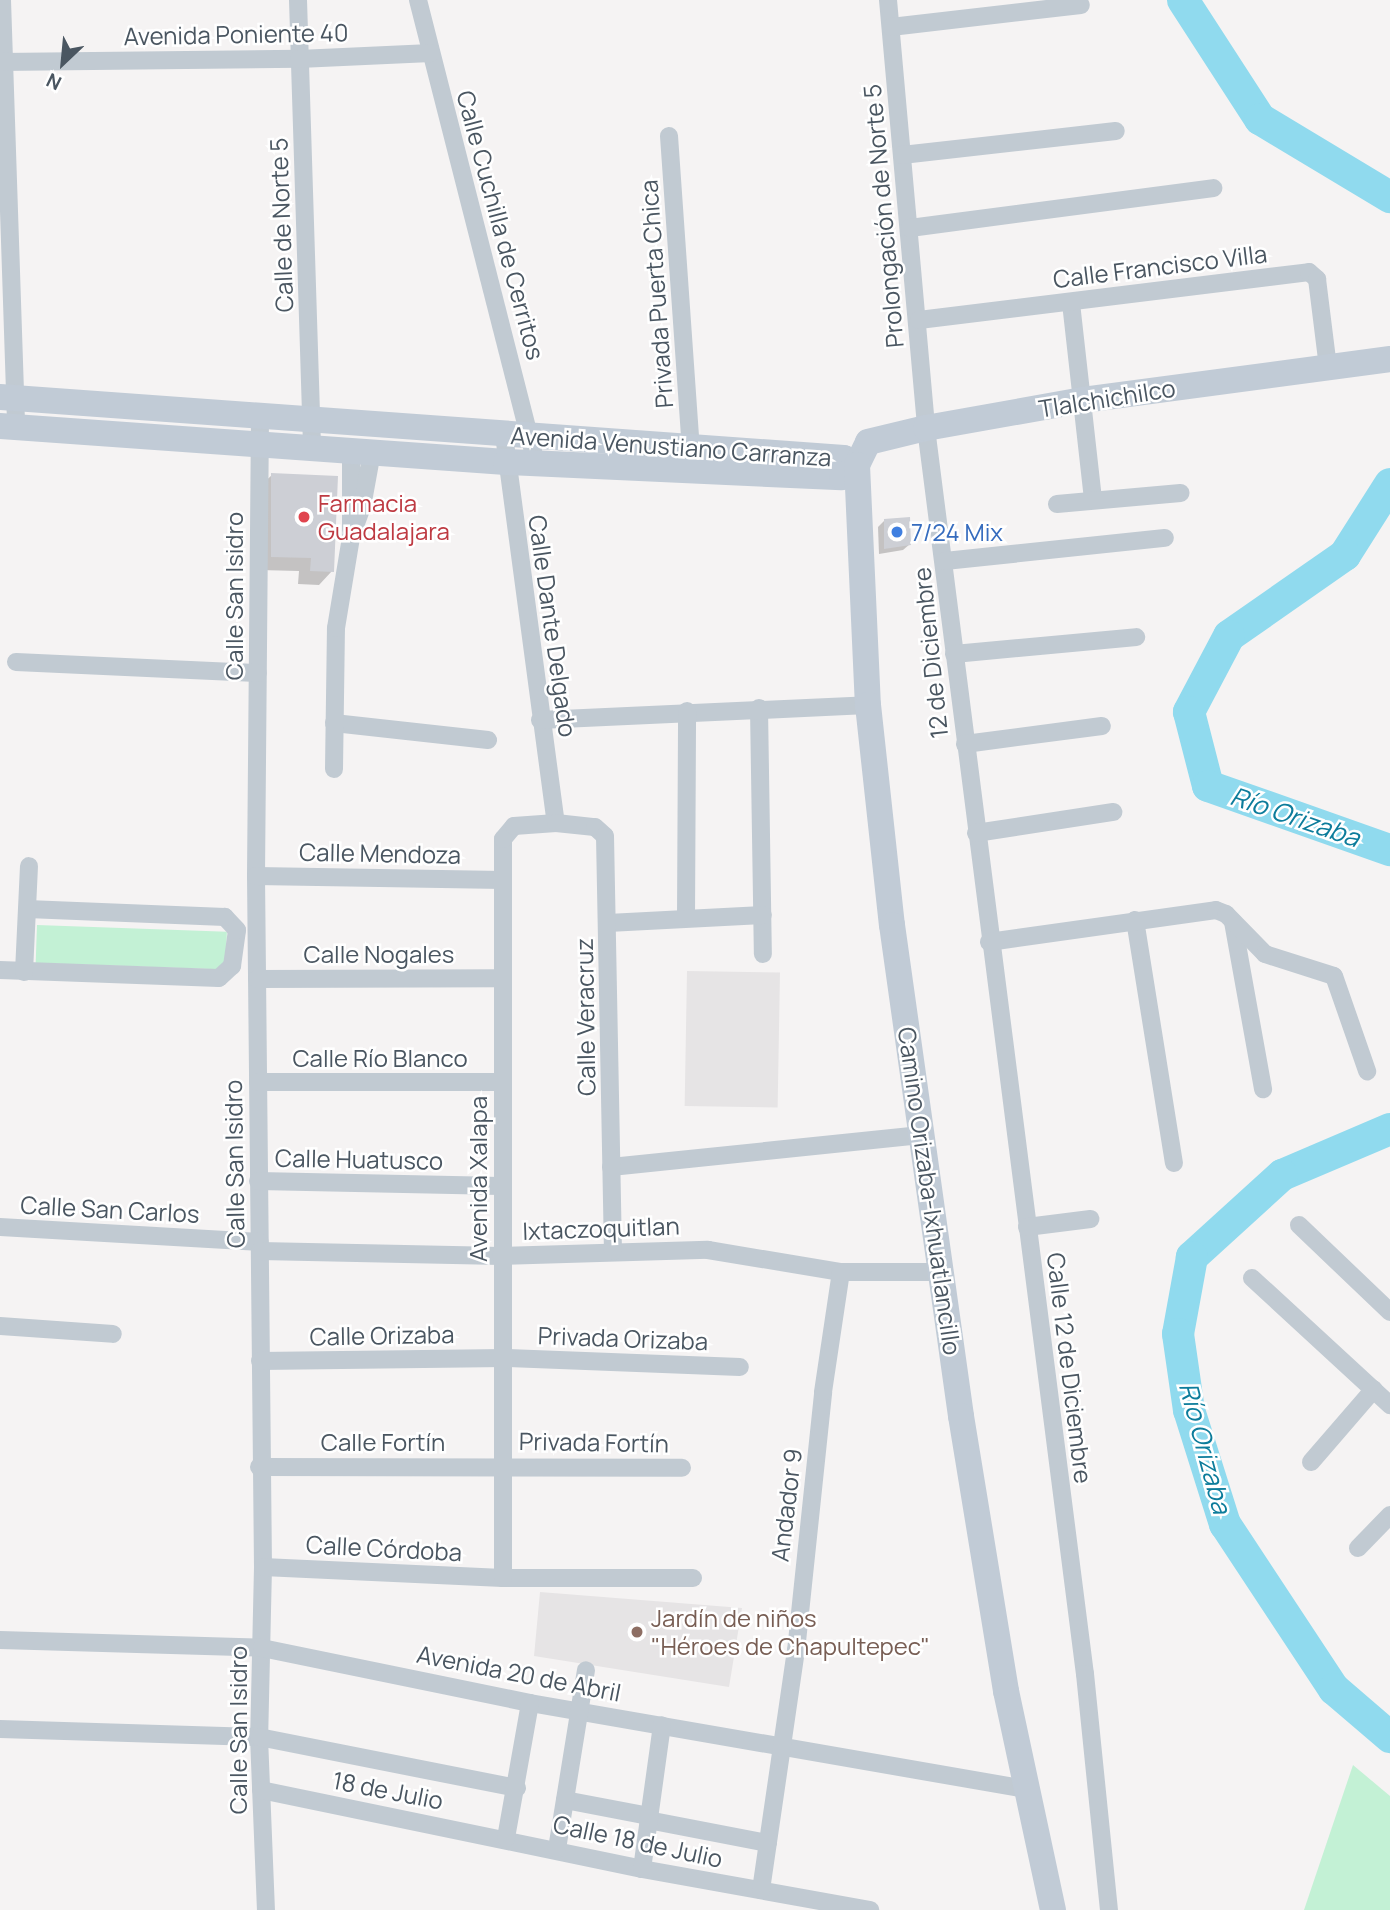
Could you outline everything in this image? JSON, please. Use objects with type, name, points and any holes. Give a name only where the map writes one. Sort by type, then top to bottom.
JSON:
[{"type":"street","points":[[2,0],[8,426]]},
{"type":"street","name":"Calle de Norte 5","points":[[298,0],[312,449]]},
{"type":"street","name":"Calle Cuchilla de Cerritos","points":[[418,0],[536,463]]},
{"type":"street","name":"Prolongación de Norte 5","points":[[888,0],[919,320],[926,428]]},
{"type":"street","points":[[891,27],[1081,5]]},
{"type":"street","name":"Avenida Poniente 40","points":[[2,62],[299,60],[431,53]]},
{"type":"street","points":[[902,155],[1116,131]]},
{"type":"street","name":"Privada Puerta Chica","points":[[669,136],[691,448]]},
{"type":"street","points":[[910,228],[1213,188]]},
{"type":"street","name":"Calle Francisco Villa","points":[[919,320],[1309,272],[1317,279],[1328,366]]},
{"type":"street","points":[[1071,303],[1093,500]]},
{"type":"street","name":"Tlalchichilco","points":[[857,466],[868,442],[926,428],[1083,400],[1381,360]]},
{"type":"street","name":"Avenida Venustiano Carranza","points":[[8,398],[844,458],[857,466],[842,477],[506,462],[8,426]]},
{"type":"street","name":"Calle San Isidro","points":[[260,417],[256,876],[260,1247],[259,1467],[263,1567],[259,1737],[266,1910]]},
{"type":"street","name":"12 de Diciembre","points":[[926,428],[945,561],[976,832]]},
{"type":"street","name":"Calle Dante Delgado","points":[[504,435],[540,720],[556,823]]},
{"type":"street","points":[[334,769],[335,637],[361,451]]},
{"type":"street","name":"Camino Orizaba-Ixhuatlancillo","points":[[857,466],[869,705],[892,925],[1002,1666],[1053,1910]]},
{"type":"street","points":[[1057,504],[1181,493]]},
{"type":"street","points":[[945,561],[1166,537]]},
{"type":"street","points":[[954,654],[1136,637]]},
{"type":"street","points":[[16,662],[258,673]]},
{"type":"street","points":[[540,720],[687,711],[869,705]]},
{"type":"street","points":[[759,708],[763,954]]},
{"type":"street","points":[[686,918],[687,711]]},
{"type":"street","points":[[334,723],[488,740]]},
{"type":"street","points":[[965,744],[1102,726]]},
{"type":"street","points":[[976,832],[1113,812]]},
{"type":"street","name":"Avenida Xalapa","points":[[503,1578],[506,1465],[501,1256],[503,880],[507,831],[556,823]]},
{"type":"street","name":"Calle Veracruz","points":[[556,823],[603,831],[608,923],[613,1251]]},
{"type":"street","name":"Calle 12 de Diciembre","points":[[976,832],[1085,1674],[1109,1910]]},
{"type":"street","points":[[24,972],[29,866]]},
{"type":"street","name":"Calle Mendoza","points":[[256,876],[503,880]]},
{"type":"street","points":[[0,970],[219,978],[232,966],[237,930],[230,919],[220,916],[27,909]]},
{"type":"street","points":[[989,942],[1205,909],[1226,914],[1265,954],[1334,976],[1367,1071]]},
{"type":"street","points":[[608,923],[762,915]]},
{"type":"street","points":[[1135,920],[1174,1163]]},
{"type":"street","points":[[1233,922],[1263,1090]]},
{"type":"street","name":"Calle Nogales","points":[[257,979],[502,978]]},
{"type":"street","name":"Calle Río Blanco","points":[[258,1082],[502,1082]]},
{"type":"street","points":[[611,1167],[923,1135]]},
{"type":"street","name":"Calle Huatusco","points":[[258,1181],[501,1186]]},
{"type":"street","points":[[1027,1227],[1090,1219]]},
{"type":"street","points":[[1300,1225],[1390,1311]]},
{"type":"street","name":"Calle San Carlos","points":[[0,1227],[260,1247]]},
{"type":"street","name":"Ixtaczoquitlan","points":[[260,1247],[501,1256],[613,1251],[734,1251],[841,1272],[942,1272]]},
{"type":"street","name":"Andador 9","points":[[761,1890],[783,1744],[841,1272]]},
{"type":"street","points":[[1252,1278],[1390,1405]]},
{"type":"street","points":[[0,1325],[113,1334]]},
{"type":"street","name":"Calle Orizaba","points":[[260,1361],[505,1358]]},
{"type":"street","name":"Privada Orizaba","points":[[505,1358],[740,1367]]},
{"type":"street","points":[[1311,1462],[1374,1389]]},
{"type":"street","name":"Calle Fortín","points":[[259,1467],[506,1465]]},
{"type":"street","name":"Privada Fortín","points":[[506,1465],[681,1468]]},
{"type":"street","points":[[1359,1548],[1390,1515]]},
{"type":"street","name":"Calle Córdoba","points":[[263,1567],[503,1578],[693,1578]]},
{"type":"street","name":"Avenida 20 de Abril","points":[[0,1640],[262,1648],[530,1703],[783,1744],[1026,1788]]},
{"type":"street","points":[[557,1849],[586,1670]]},
{"type":"street","points":[[506,1838],[530,1703]]},
{"type":"street","points":[[642,1868],[662,1725]]},
{"type":"street","points":[[0,1729],[259,1737],[517,1788]]},
{"type":"street","name":"18 de Julio","points":[[261,1790],[506,1838]]},
{"type":"street","points":[[565,1800],[768,1843]]},
{"type":"street","name":"Calle 18 de Julio","points":[[506,1838],[642,1868],[870,1910]]},
{"type":"shaded area","points":[[687,971],[780,973],[778,1108],[685,1106]]},
{"type":"shaded area","name":"Jardín de niños \"Héroes de Chapultepec\"","points":[[540,1592],[742,1608],[729,1687],[534,1656]]},
{"type":"green space","points":[[37,925],[227,932],[226,970],[36,963]]},
{"type":"green space","points":[[1353,1765],[1390,1796],[1390,1910],[1304,1910]]},
{"type":"building","name":"Farmacia Guadalajara","points":[[271,473],[338,476],[334,572],[310,571],[311,558],[271,557]]},
{"type":"building","name":"7/24 Mix","points":[[910,517],[911,545],[884,549],[884,519]]},
{"type":"waterway","name":"Río Orizaba","points":[[1183,0],[1260,119],[1390,197]]},
{"type":"waterway","name":"Río Orizaba","points":[[1390,484],[1345,555],[1229,636],[1189,712],[1208,786],[1390,850]]},
{"type":"waterway","name":"Río Orizaba","points":[[1390,1129],[1282,1175],[1192,1257],[1178,1334],[1189,1410],[1225,1524],[1334,1689],[1390,1737]]},
{"type":"place","name":"Farmacia Guadalajara","points":[[304,517]]},
{"type":"place","name":"7/24 Mix","points":[[897,532]]},
{"type":"place","name":"Jardín de niños \"Héroes de Chapultepec\"","points":[[637,1632]]}]
